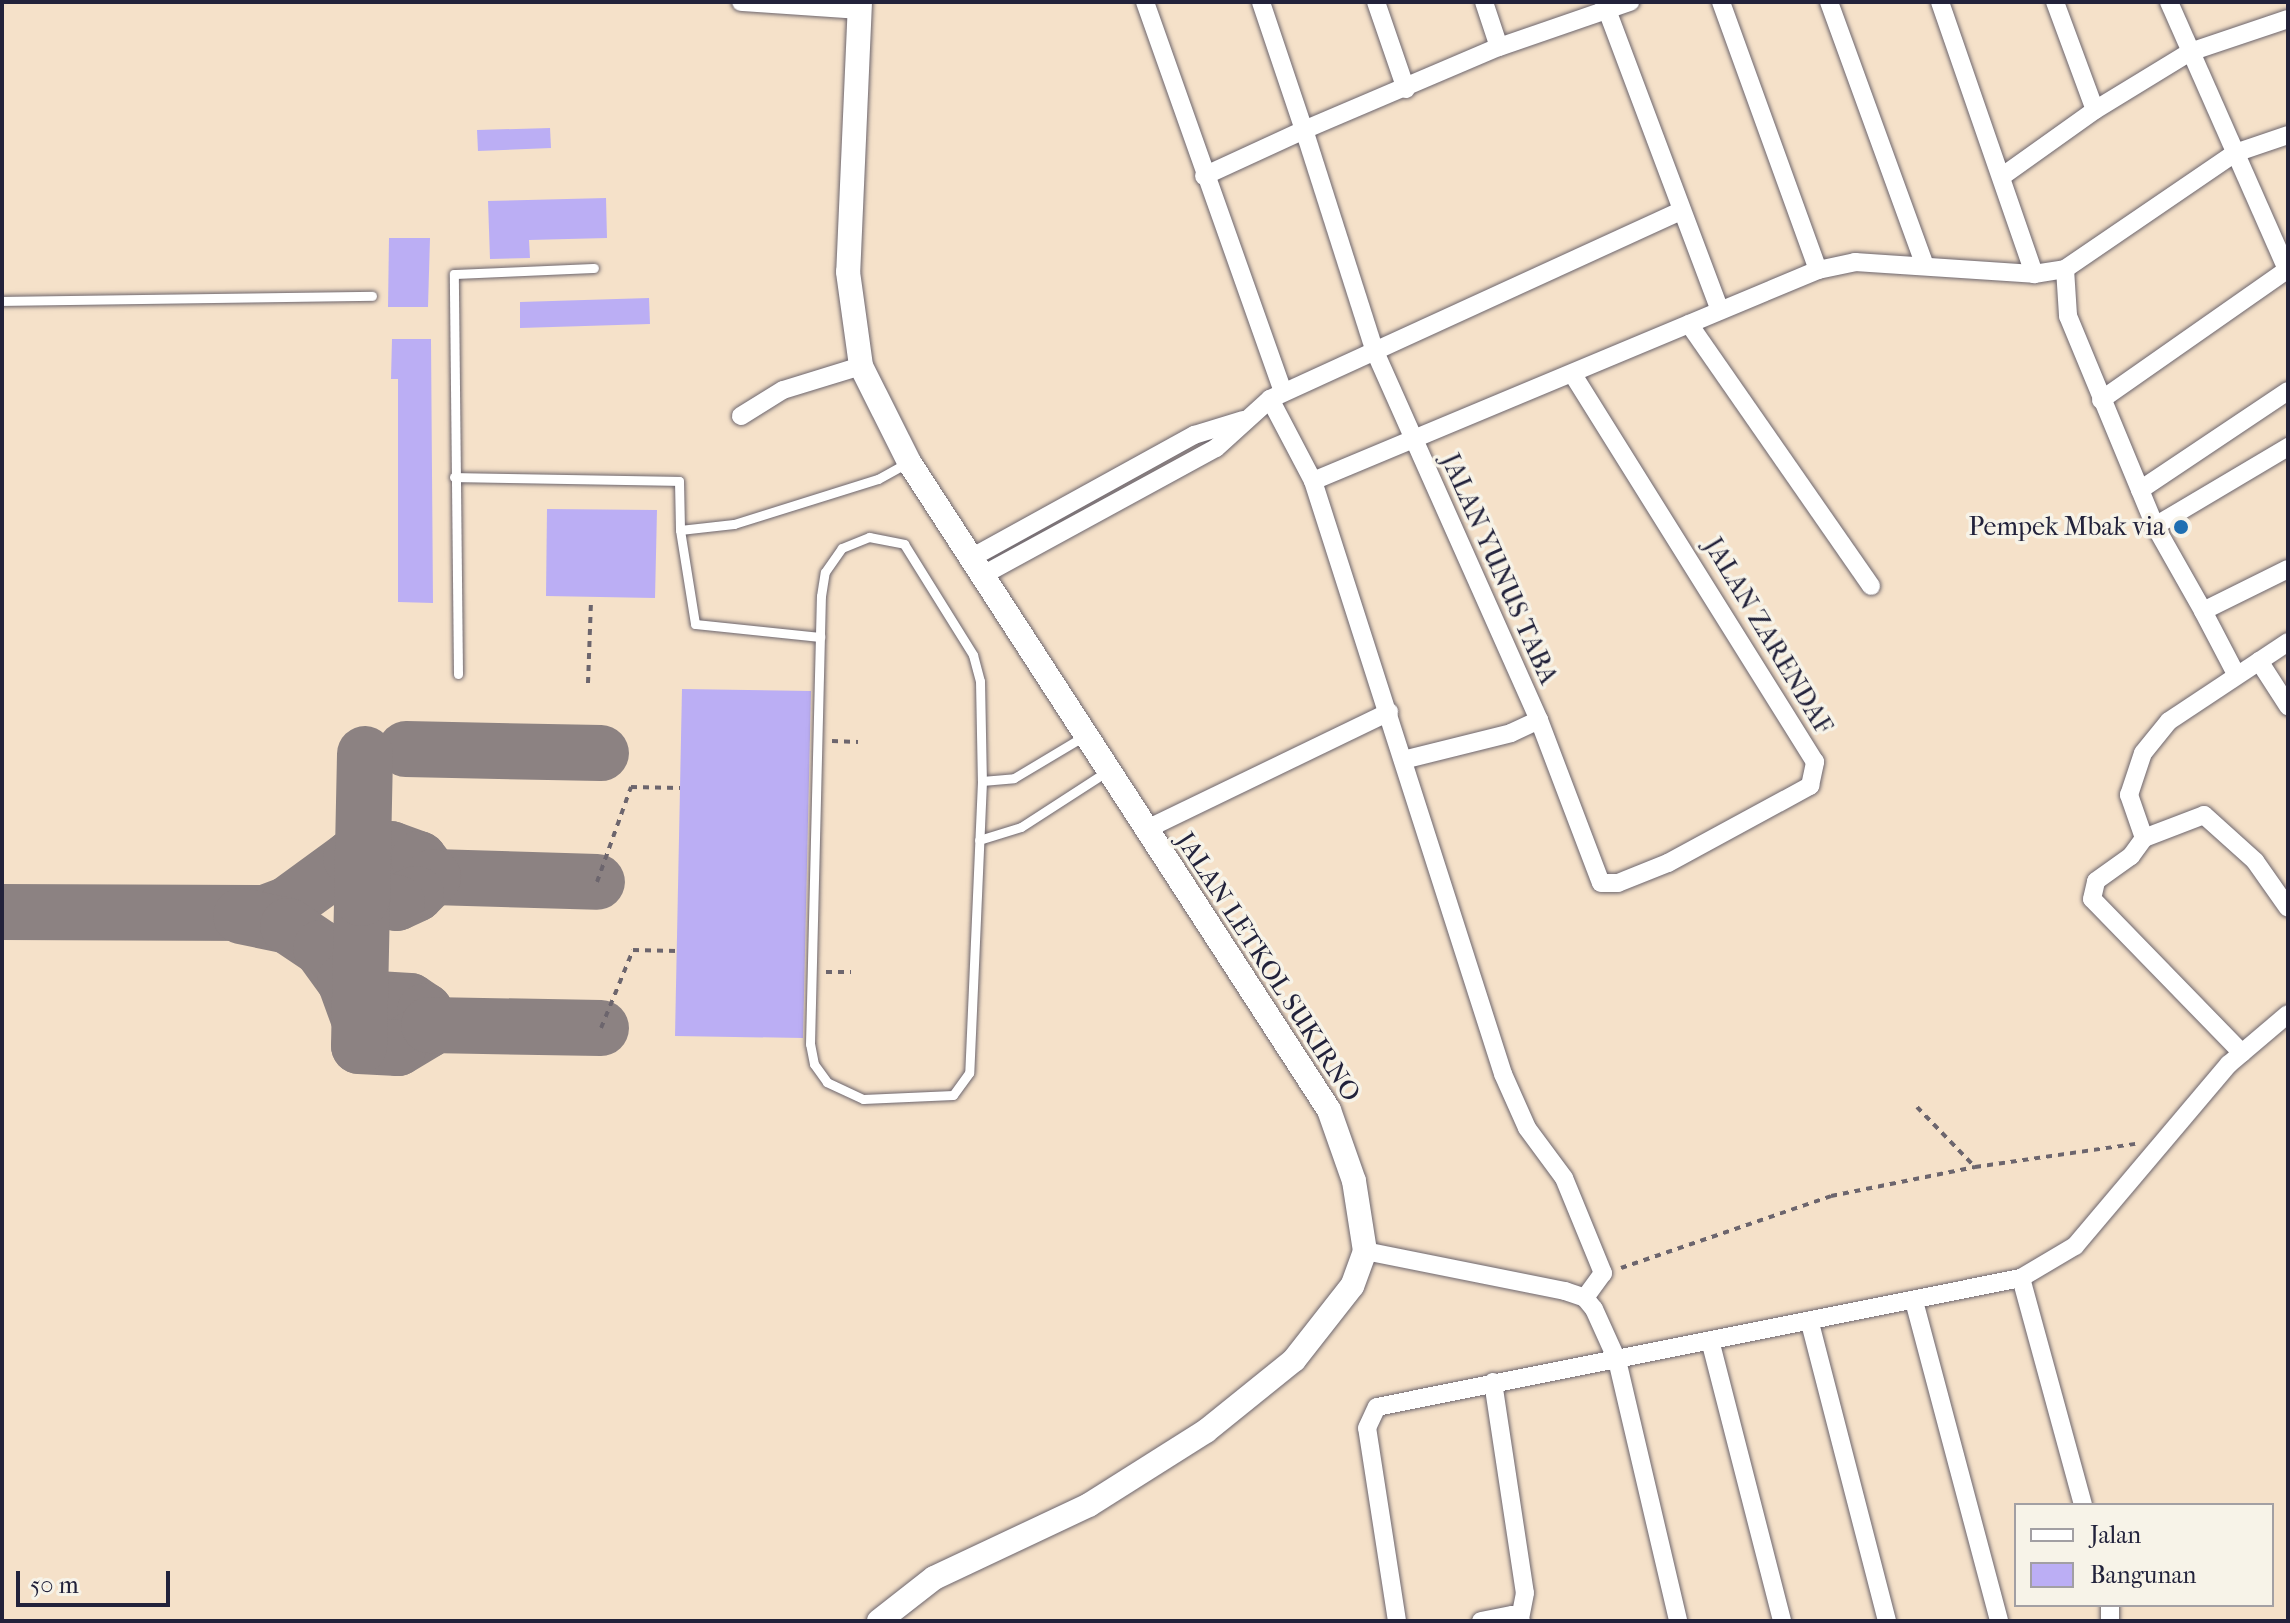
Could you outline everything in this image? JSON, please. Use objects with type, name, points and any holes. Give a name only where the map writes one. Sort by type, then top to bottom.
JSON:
[{"type":"main road","name":"JALAN LETKOL SUKIRNO","points":[[859,6],[848,272],[861,366],[909,462],[1329,1110],[1354,1181],[1365,1251]]},
{"type":"main road","points":[[879,1621],[934,1578],[1089,1505],[1206,1431],[1294,1360],[1352,1286],[1365,1251]]},
{"type":"street","points":[[741,2],[859,6]]},
{"type":"street","points":[[1145,2],[1276,396],[1313,481],[1503,1074],[1527,1128],[1564,1178],[1603,1273],[1585,1298]]},
{"type":"street","name":"JALAN YUNUS TABA","points":[[1261,2],[1374,349],[1539,720],[1511,733],[1403,760]]},
{"type":"street","points":[[1376,2],[1406,89]]},
{"type":"street","points":[[1484,2],[1499,47]]},
{"type":"street","points":[[1204,176],[1499,47],[1605,6],[1630,2]]},
{"type":"street","points":[[1721,2],[1818,270]]},
{"type":"street","points":[[1829,2],[1925,266]]},
{"type":"street","points":[[1940,2],[2004,175],[2034,274]]},
{"type":"street","points":[[2055,2],[2095,110]]},
{"type":"street","points":[[2101,400],[2288,271],[2169,2]]},
{"type":"street","points":[[1605,6],[1720,310]]},
{"type":"street","points":[[2004,175],[2095,110],[2190,52],[2288,19]]},
{"type":"street","points":[[1313,481],[1574,376],[1818,270],[1855,262],[2034,274],[2065,269],[2235,153],[2288,135]]},
{"type":"street","points":[[977,567],[1194,435],[1246,420],[1276,396],[1680,211]]},
{"type":"street","points":[[2065,269],[2068,316],[2101,400],[2155,526],[2236,674]]},
{"type":"street","points":[[1689,324],[1871,586]]},
{"type":"street","points":[[741,416],[783,390],[861,366]]},
{"type":"street","name":"JALAN ZARENDAF","points":[[1539,720],[1601,883],[1618,883],[1668,863],[1810,786],[1815,762],[1574,376]]},
{"type":"street","points":[[2140,490],[2288,391]]},
{"type":"street","points":[[2155,526],[2288,447]]},
{"type":"street","points":[[2203,611],[2288,569]]},
{"type":"street","points":[[2144,838],[2129,795],[2143,753],[2169,721],[2288,642]]},
{"type":"street","points":[[2259,661],[2288,706]]},
{"type":"street","points":[[1147,829],[1389,712]]},
{"type":"street","points":[[2242,1053],[2092,899],[2096,881],[2131,856],[2144,838],[2204,815],[2255,861],[2288,908]]},
{"type":"street","points":[[1397,1621],[1370,1416],[1387,1401],[1711,1344],[2021,1278],[2075,1246],[2242,1053],[2288,1014]]},
{"type":"street","points":[[1365,1251],[1585,1298]]},
{"type":"street","points":[[2021,1278],[2082,1503]]},
{"type":"street","points":[[1585,1298],[1617,1360],[1678,1621]]},
{"type":"street","points":[[1914,1301],[1999,1621]]},
{"type":"street","points":[[1810,1323],[1887,1621]]},
{"type":"street","points":[[1711,1344],[1782,1621]]},
{"type":"street","points":[[1481,1621],[1520,1620],[1525,1593],[1493,1382]]},
{"type":"lane","points":[[458,674],[454,274],[594,268]]},
{"type":"lane","points":[[2,301],[372,296]]},
{"type":"lane","points":[[680,530],[734,524],[878,479],[909,462]]},
{"type":"lane","points":[[454,477],[679,481],[680,530],[695,624],[820,637]]},
{"type":"lane","points":[[869,537],[904,544],[973,655],[980,681],[982,781],[969,1073],[953,1095],[863,1099],[827,1082],[814,1064],[810,1044],[818,741],[825,572],[842,548],[869,537]]},
{"type":"lane","points":[[982,781],[1014,778],[1086,735]]},
{"type":"lane","points":[[979,840],[1021,827],[1109,770]]},
{"type":"path","points":[[588,683],[591,603]]},
{"type":"path","points":[[818,741],[858,742]]},
{"type":"path","points":[[597,882],[631,787],[680,788]]},
{"type":"path","points":[[601,1028],[633,950],[677,951]]},
{"type":"path","points":[[812,972],[851,972]]},
{"type":"path","points":[[1917,1107],[1975,1167]]},
{"type":"path","points":[[1603,1273],[1831,1196],[1975,1167],[2166,1140]]},
{"type":"building","points":[[550,128],[551,148],[478,151],[477,130]]},
{"type":"building","points":[[606,198],[607,238],[529,240],[530,258],[490,259],[488,201]]},
{"type":"building","points":[[389,238],[430,238],[428,307],[388,307]]},
{"type":"building","points":[[649,298],[650,324],[520,328],[520,302]]},
{"type":"building","points":[[392,339],[431,339],[433,603],[398,602],[398,379],[391,379]]},
{"type":"building","points":[[547,509],[657,510],[655,598],[546,596]]},
{"type":"building","points":[[682,689],[811,691],[803,1038],[675,1036]]},
{"type":"taxiway","points":[[406,749],[601,753]]},
{"type":"taxiway","points":[[360,998],[410,1001],[425,1011],[428,1030],[398,1048],[359,1046],[365,754]]},
{"type":"taxiway","points":[[2,912],[265,913],[288,904],[351,858],[391,849],[419,859],[433,877],[416,894],[397,903],[362,898]]},
{"type":"taxiway","points":[[433,877],[597,882]]},
{"type":"taxiway","points":[[241,916],[288,926],[321,948],[345,981],[358,1017]]},
{"type":"taxiway","points":[[429,1025],[601,1028]]},
{"type":"place","name":"Pempek Mbak via","points":[[2181,527]]}]
